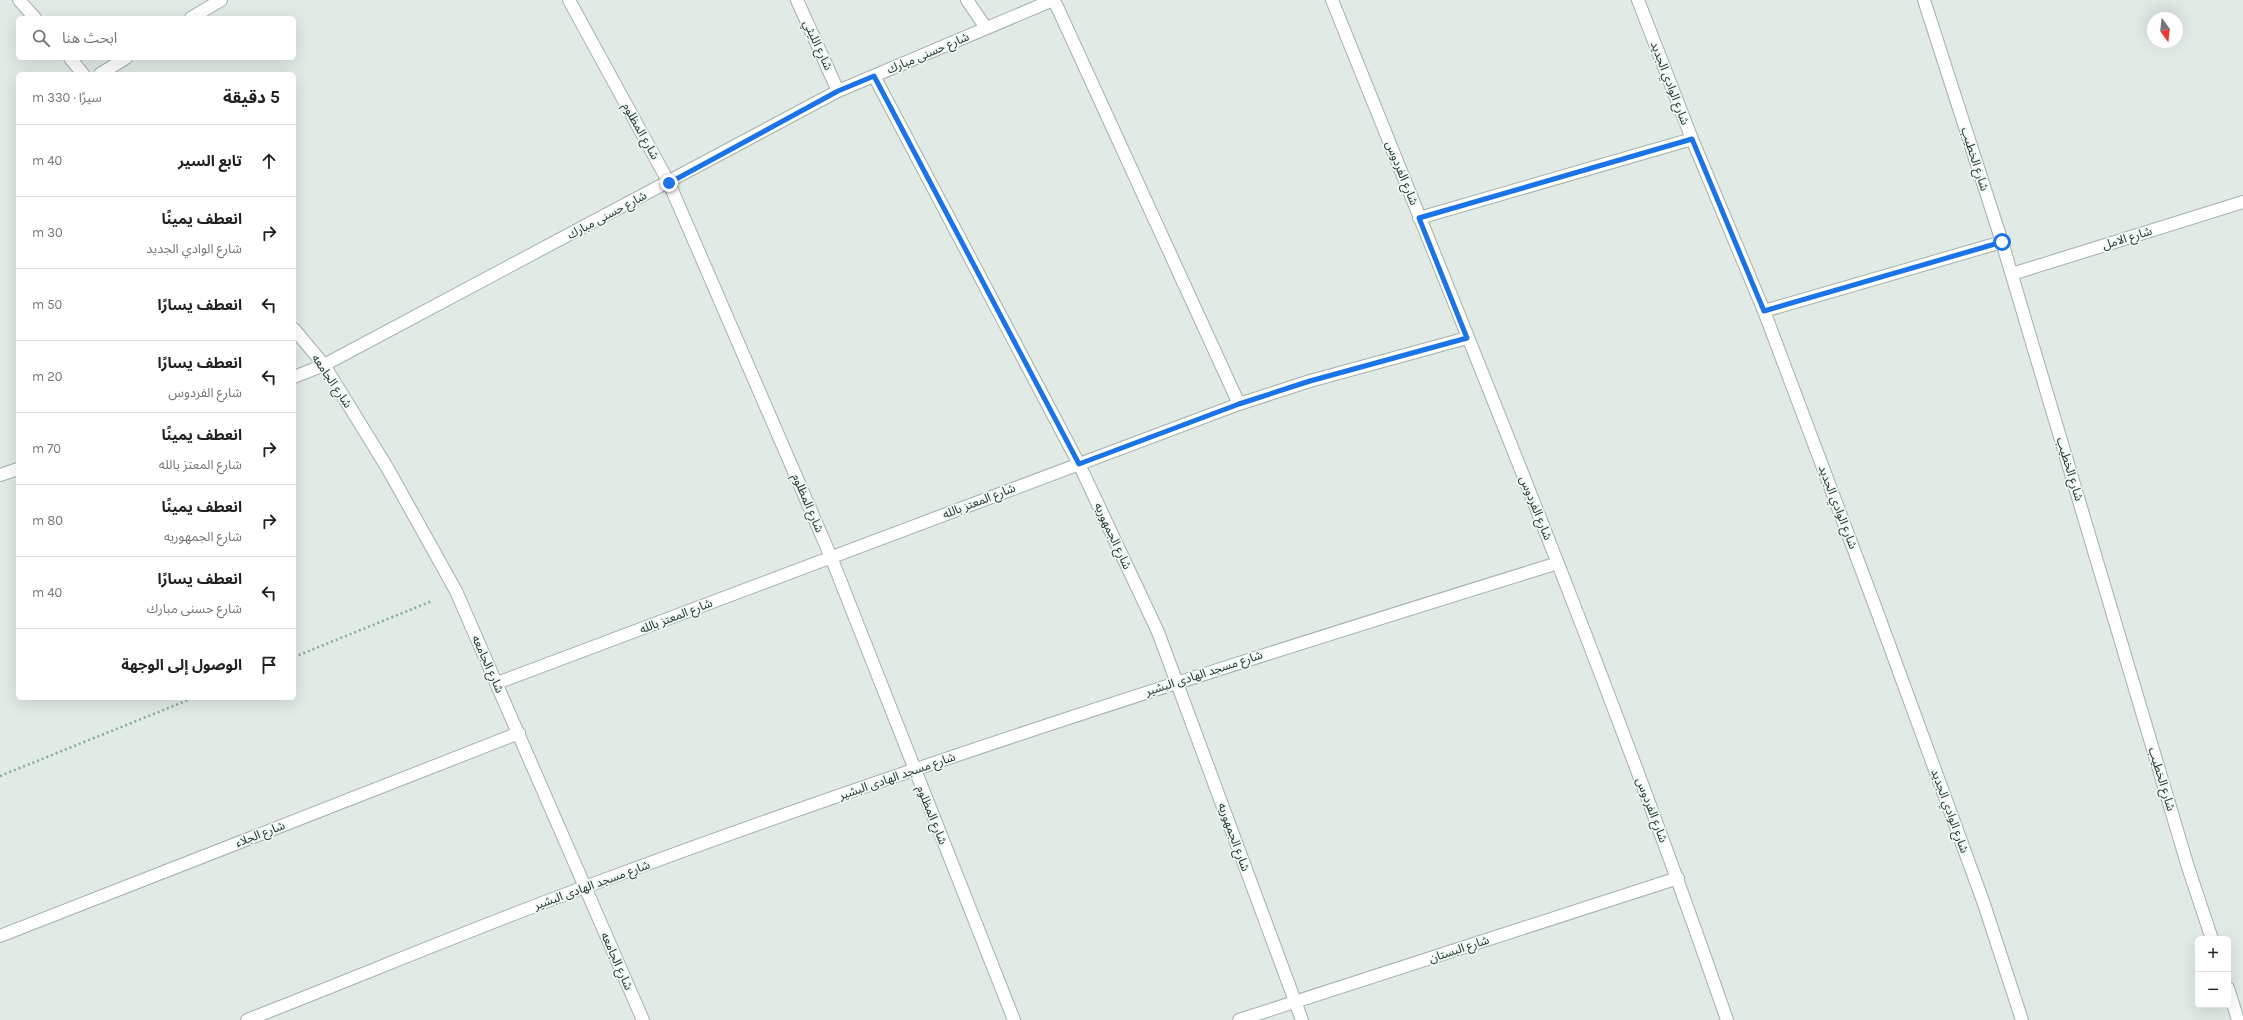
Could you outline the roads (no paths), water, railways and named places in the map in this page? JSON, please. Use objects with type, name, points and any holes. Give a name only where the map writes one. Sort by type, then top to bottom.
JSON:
[{"type":"street","points":[[19,0],[33,16]]},
{"type":"street","points":[[195,16],[221,0]]},
{"type":"street","name":"شارع المظلوم","points":[[569,0],[669,183],[831,557],[1014,1020]]},
{"type":"street","name":"شارع الليثي","points":[[797,0],[838,91]]},
{"type":"street","points":[[967,0],[986,28]]},
{"type":"street","points":[[1054,0],[1239,404]]},
{"type":"street","name":"شارع حسنى مبارك","points":[[296,376],[324,365],[669,183],[838,91],[1054,0]]},
{"type":"street","name":"شارع الفردوس","points":[[1332,0],[1558,563],[1678,878],[1727,1020]]},
{"type":"street","name":"شارع الوادي الجديد","points":[[1638,0],[1692,139],[1764,311],[1878,613],[1983,902],[2022,1020]]},
{"type":"street","name":"شارع الخطيب","points":[[1924,0],[2012,274],[2188,867],[2211,936]]},
{"type":"street","points":[[72,60],[81,72]]},
{"type":"street","points":[[103,72],[123,60]]},
{"type":"street","name":"شارع الجمهوريه","points":[[874,76],[1079,464],[1158,632],[1302,1020]]},
{"type":"street","points":[[1419,218],[1692,139]]},
{"type":"street","name":"شارع الامل","points":[[2012,274],[2243,202]]},
{"type":"street","points":[[1764,311],[2002,242]]},
{"type":"street","name":"شارع الجامعه","points":[[296,331],[324,365],[388,469],[456,591],[643,1020]]},
{"type":"street","name":"شارع المعتز بالله","points":[[497,684],[1239,404],[1310,381],[1467,338]]},
{"type":"street","points":[[0,475],[16,471]]},
{"type":"street","name":"شارع مسجد الهادى البشير","points":[[247,1020],[584,887],[914,770],[1177,681],[1558,563]]},
{"type":"street","name":"شارع الجلاء","points":[[0,936],[519,733]]},
{"type":"street","name":"شارع البستان","points":[[1239,1020],[1678,878]]},
{"type":"street","points":[[2231,998],[2238,1020]]}]
